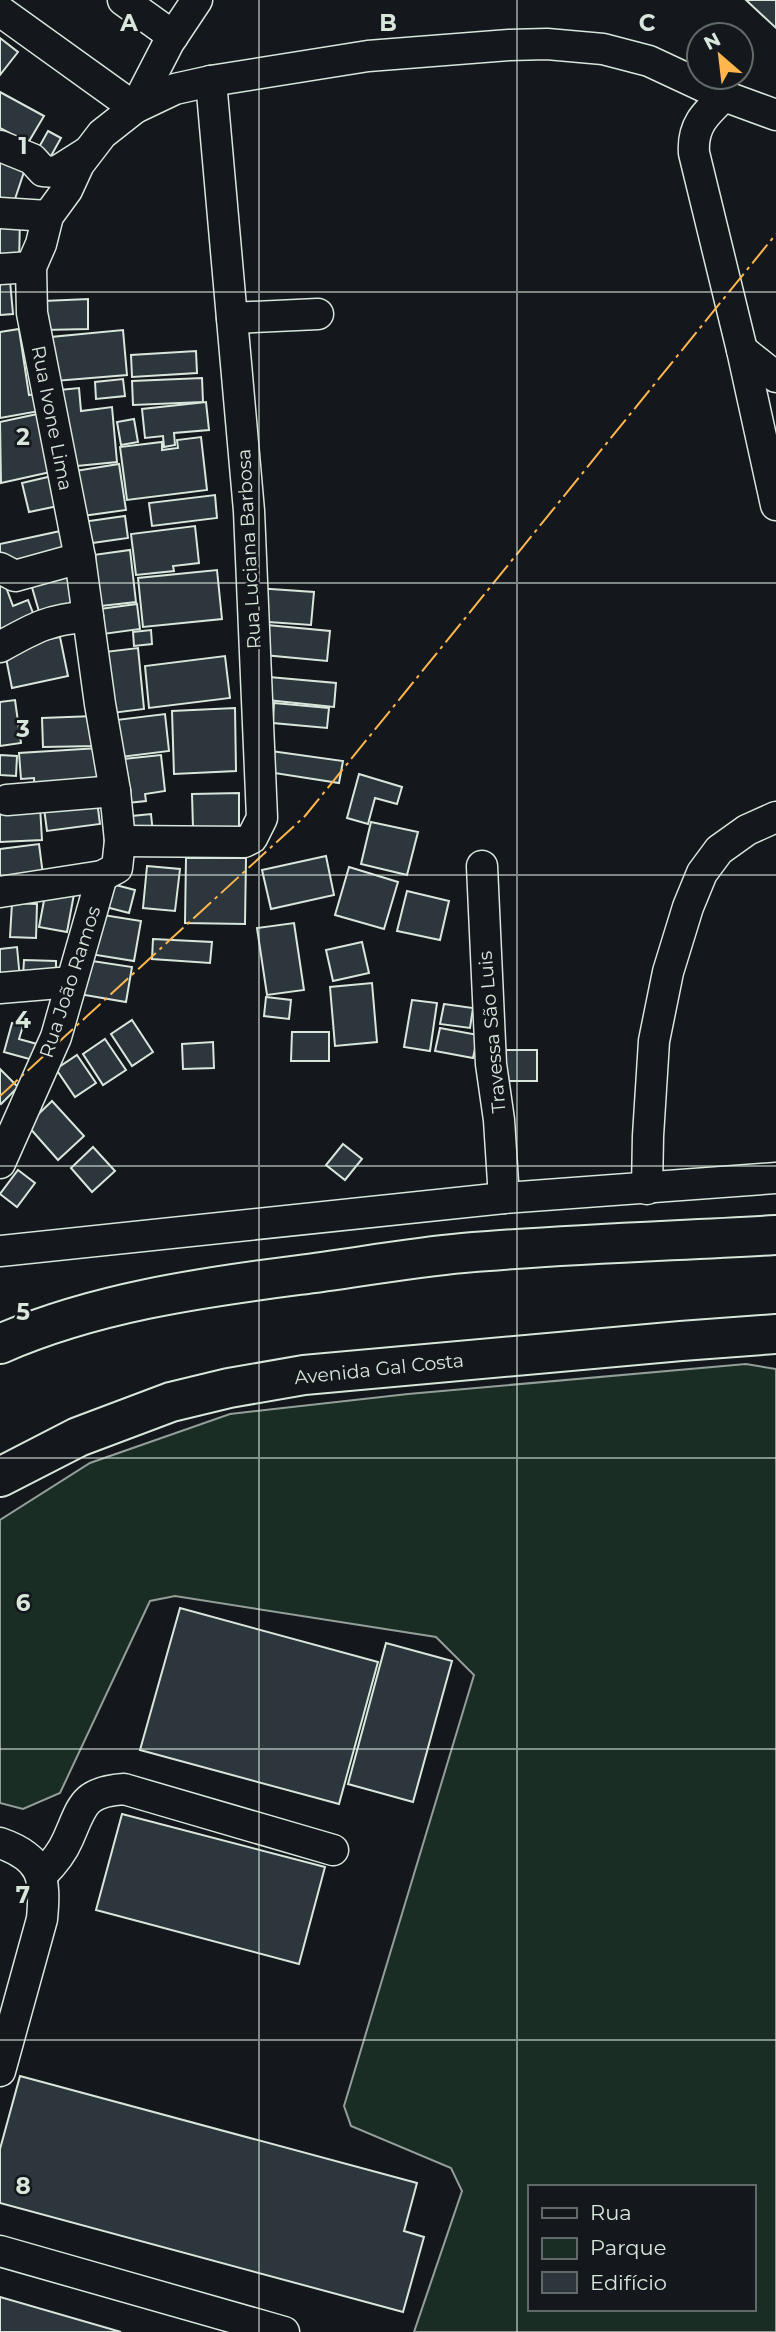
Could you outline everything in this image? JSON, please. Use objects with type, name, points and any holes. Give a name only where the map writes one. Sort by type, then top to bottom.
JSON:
[{"type":"main road","points":[[0,1344],[100,1310],[191,1290],[288,1276],[461,1254],[621,1241],[776,1235]]},
{"type":"main road","name":"Avenida Gal Costa","points":[[0,1477],[78,1437],[171,1402],[229,1388],[304,1375],[776,1334]]},
{"type":"street","points":[[123,0],[173,36]]},
{"type":"street","points":[[0,11],[135,108],[173,36],[197,0]]},
{"type":"street","name":"Rua Ivone Lima","points":[[120,842],[115,791],[80,558],[32,313],[31,267],[41,244],[48,216],[67,190],[79,164],[102,134],[135,108],[175,89],[211,81],[368,56],[547,44],[603,49],[649,61],[724,96],[776,115]]},
{"type":"street","name":"Rua Luciana Barbosa","points":[[120,842],[244,842],[252,838],[262,818],[249,511],[211,81]]},
{"type":"street","points":[[724,96],[702,117],[693,139],[694,153],[776,505]]},
{"type":"street","points":[[0,146],[32,159],[43,171],[56,172],[92,149]]},
{"type":"street","points":[[0,213],[48,216]]},
{"type":"street","points":[[0,269],[31,267]]},
{"type":"street","points":[[232,318],[318,314]]},
{"type":"street","points":[[742,350],[776,377]]},
{"type":"street","points":[[0,568],[15,576],[80,558]]},
{"type":"street","points":[[0,648],[25,633],[62,618],[88,617]]},
{"type":"street","points":[[7,800],[115,791]]},
{"type":"street","points":[[647,1189],[654,1041],[668,972],[688,908],[702,873],[719,850],[747,830],[776,817]]},
{"type":"street","points":[[0,892],[102,876],[117,869],[120,842]]},
{"type":"street","name":"Travessa São Luis","points":[[482,866],[491,1064],[499,1120],[504,1198]]},
{"type":"street","name":"Rua João Ramos","points":[[0,1163],[57,1037],[102,876]]},
{"type":"street","points":[[0,988],[71,982]]},
{"type":"street","points":[[0,1251],[504,1198],[776,1178]]},
{"type":"street","points":[[42,1875],[57,1860],[78,1811],[90,1798],[106,1790],[124,1788],[333,1850]]},
{"type":"street","points":[[0,1843],[32,1859],[42,1875],[45,1895],[42,1919],[0,2071]]},
{"type":"street","points":[[0,2251],[284,2332]]},
{"type":"green space","points":[[746,1364],[776,1369],[776,2332],[414,2332],[462,2191],[451,2168],[351,2126],[344,2106],[474,1675],[436,1637],[175,1596],[150,1601],[60,1793],[23,1809],[0,1803],[0,1520],[90,1463],[230,1414],[408,1394]]},
{"type":"building","points":[[746,0],[776,0],[776,28]]},
{"type":"building","points":[[0,38],[18,52],[0,75]]},
{"type":"building","points":[[0,92],[44,116],[28,143],[0,128]]},
{"type":"building","points":[[48,131],[61,138],[46,165],[33,158]]},
{"type":"building","points":[[0,151],[28,160],[11,211],[0,210]]},
{"type":"building","points":[[0,217],[20,217],[19,266],[0,266]]},
{"type":"building","points":[[9,270],[13,314],[0,315],[0,271]]},
{"type":"building","points":[[88,299],[88,329],[45,330],[44,301]]},
{"type":"building","points":[[19,329],[29,395],[42,393],[45,410],[0,418],[0,332]]},
{"type":"building","points":[[123,330],[127,375],[55,381],[51,337]]},
{"type":"building","points":[[196,351],[197,373],[132,377],[131,355]]},
{"type":"building","points":[[202,378],[203,402],[133,405],[132,381]]},
{"type":"building","points":[[123,379],[125,396],[96,399],[95,382]]},
{"type":"building","points":[[79,388],[81,411],[112,407],[117,462],[67,467],[60,390]]},
{"type":"building","points":[[206,402],[209,430],[174,433],[175,445],[164,447],[163,436],[145,438],[142,409]]},
{"type":"building","points":[[42,413],[55,471],[1,483],[0,422]]},
{"type":"building","points":[[134,419],[138,442],[121,445],[117,422]]},
{"type":"building","points":[[201,437],[207,490],[127,500],[120,447],[162,442],[162,450],[178,448],[177,440]]},
{"type":"building","points":[[119,464],[126,510],[75,517],[69,472]]},
{"type":"building","points":[[52,476],[58,506],[29,512],[22,483]]},
{"type":"building","points":[[215,495],[217,518],[152,526],[149,503]]},
{"type":"building","points":[[125,516],[128,538],[78,545],[75,523]]},
{"type":"building","points":[[195,526],[199,563],[173,566],[174,571],[136,575],[131,534]]},
{"type":"building","points":[[65,530],[71,556],[9,570],[0,559],[0,544]]},
{"type":"building","points":[[130,550],[136,602],[92,607],[86,556]]},
{"type":"building","points":[[217,570],[222,619],[143,627],[138,578]]},
{"type":"building","points":[[0,571],[13,606],[28,600],[38,626],[0,641]]},
{"type":"building","points":[[73,573],[82,604],[40,615],[31,584]]},
{"type":"building","points":[[256,588],[314,592],[311,625],[254,621]]},
{"type":"building","points":[[137,604],[140,629],[96,635],[92,610]]},
{"type":"building","points":[[267,625],[330,631],[327,661],[264,655]]},
{"type":"building","points":[[151,630],[152,644],[134,646],[133,632]]},
{"type":"building","points":[[60,637],[68,676],[12,688],[4,648]]},
{"type":"building","points":[[138,648],[144,709],[104,714],[96,653]]},
{"type":"building","points":[[225,656],[230,698],[149,708],[145,666]]},
{"type":"building","points":[[269,677],[336,683],[334,707],[267,700]]},
{"type":"building","points":[[15,700],[21,743],[0,746],[0,702]]},
{"type":"building","points":[[274,703],[329,708],[327,728],[273,723]]},
{"type":"building","points":[[235,708],[236,771],[174,774],[172,711]]},
{"type":"building","points":[[165,714],[169,751],[113,758],[108,721]]},
{"type":"building","points":[[94,716],[95,746],[43,747],[42,718]]},
{"type":"building","points":[[99,748],[101,789],[35,793],[34,778],[21,779],[19,753]]},
{"type":"building","points":[[271,751],[343,761],[339,783],[268,772]]},
{"type":"building","points":[[0,755],[17,756],[16,776],[0,775]]},
{"type":"building","points":[[161,755],[165,791],[145,794],[146,801],[118,804],[114,760]]},
{"type":"building","points":[[359,774],[402,787],[397,804],[375,798],[368,824],[347,818]]},
{"type":"building","points":[[96,793],[100,824],[47,831],[43,801]]},
{"type":"building","points":[[239,793],[239,827],[193,828],[192,794]]},
{"type":"building","points":[[40,806],[42,840],[0,842],[0,808]]},
{"type":"building","points":[[151,814],[153,834],[135,836],[132,816]]},
{"type":"building","points":[[371,822],[418,832],[407,875],[361,864]]},
{"type":"building","points":[[39,844],[43,875],[0,880],[0,849]]},
{"type":"building","points":[[326,856],[334,895],[271,909],[262,870]]},
{"type":"building","points":[[186,858],[246,858],[245,924],[185,923]]},
{"type":"building","points":[[147,866],[180,869],[175,911],[143,908]]},
{"type":"building","points":[[349,867],[398,882],[384,929],[335,915]]},
{"type":"building","points":[[108,883],[135,890],[129,913],[102,906]]},
{"type":"building","points":[[46,890],[74,894],[67,932],[39,927]]},
{"type":"building","points":[[407,891],[449,901],[440,940],[397,931]]},
{"type":"building","points":[[12,903],[37,904],[36,938],[10,937]]},
{"type":"building","points":[[97,914],[141,921],[134,961],[90,954]]},
{"type":"building","points":[[294,923],[304,990],[267,995],[257,928]]},
{"type":"building","points":[[153,939],[212,942],[210,963],[152,959]]},
{"type":"building","points":[[362,942],[369,973],[333,981],[326,950]]},
{"type":"building","points":[[17,947],[20,979],[0,981],[0,949]]},
{"type":"building","points":[[79,959],[132,967],[126,1002],[73,993]]},
{"type":"building","points":[[24,960],[56,961],[56,979],[23,977]]},
{"type":"building","points":[[372,983],[377,1042],[335,1046],[330,987]]},
{"type":"building","points":[[266,997],[291,1000],[289,1019],[264,1016]]},
{"type":"building","points":[[412,1000],[437,1003],[430,1051],[404,1047]]},
{"type":"building","points":[[444,1004],[473,1008],[470,1028],[440,1024]]},
{"type":"building","points":[[132,1020],[153,1052],[132,1066],[111,1034]]},
{"type":"building","points":[[12,1023],[23,1026],[19,1039],[37,1044],[33,1060],[4,1052]]},
{"type":"building","points":[[440,1028],[478,1035],[473,1058],[435,1051]]},
{"type":"building","points":[[292,1032],[329,1032],[329,1061],[291,1061]]},
{"type":"building","points":[[105,1039],[126,1070],[103,1085],[83,1054]]},
{"type":"building","points":[[213,1042],[214,1068],[183,1069],[182,1044]]},
{"type":"building","points":[[497,1050],[537,1050],[537,1081],[497,1081]]},
{"type":"building","points":[[77,1055],[96,1083],[75,1097],[56,1069]]},
{"type":"building","points":[[0,1069],[18,1087],[1,1104],[0,1103]]},
{"type":"building","points":[[52,1101],[84,1136],[58,1160],[27,1125]]},
{"type":"building","points":[[343,1144],[362,1159],[345,1180],[326,1165]]},
{"type":"building","points":[[93,1147],[115,1171],[92,1192],[71,1168]]},
{"type":"building","points":[[18,1170],[35,1183],[17,1207],[0,1194]]},
{"type":"building","points":[[180,1608],[378,1662],[339,1804],[140,1750]]},
{"type":"building","points":[[386,1643],[452,1661],[413,1802],[348,1784]]},
{"type":"building","points":[[122,1814],[325,1867],[299,1964],[96,1910]]},
{"type":"building","points":[[20,2076],[417,2183],[404,2231],[424,2237],[403,2312],[0,2203],[0,2149]]},
{"type":"building","points":[[0,2297],[121,2332],[0,2332]]},
{"type":"power","points":[[0,1096],[305,816],[776,234]]}]
